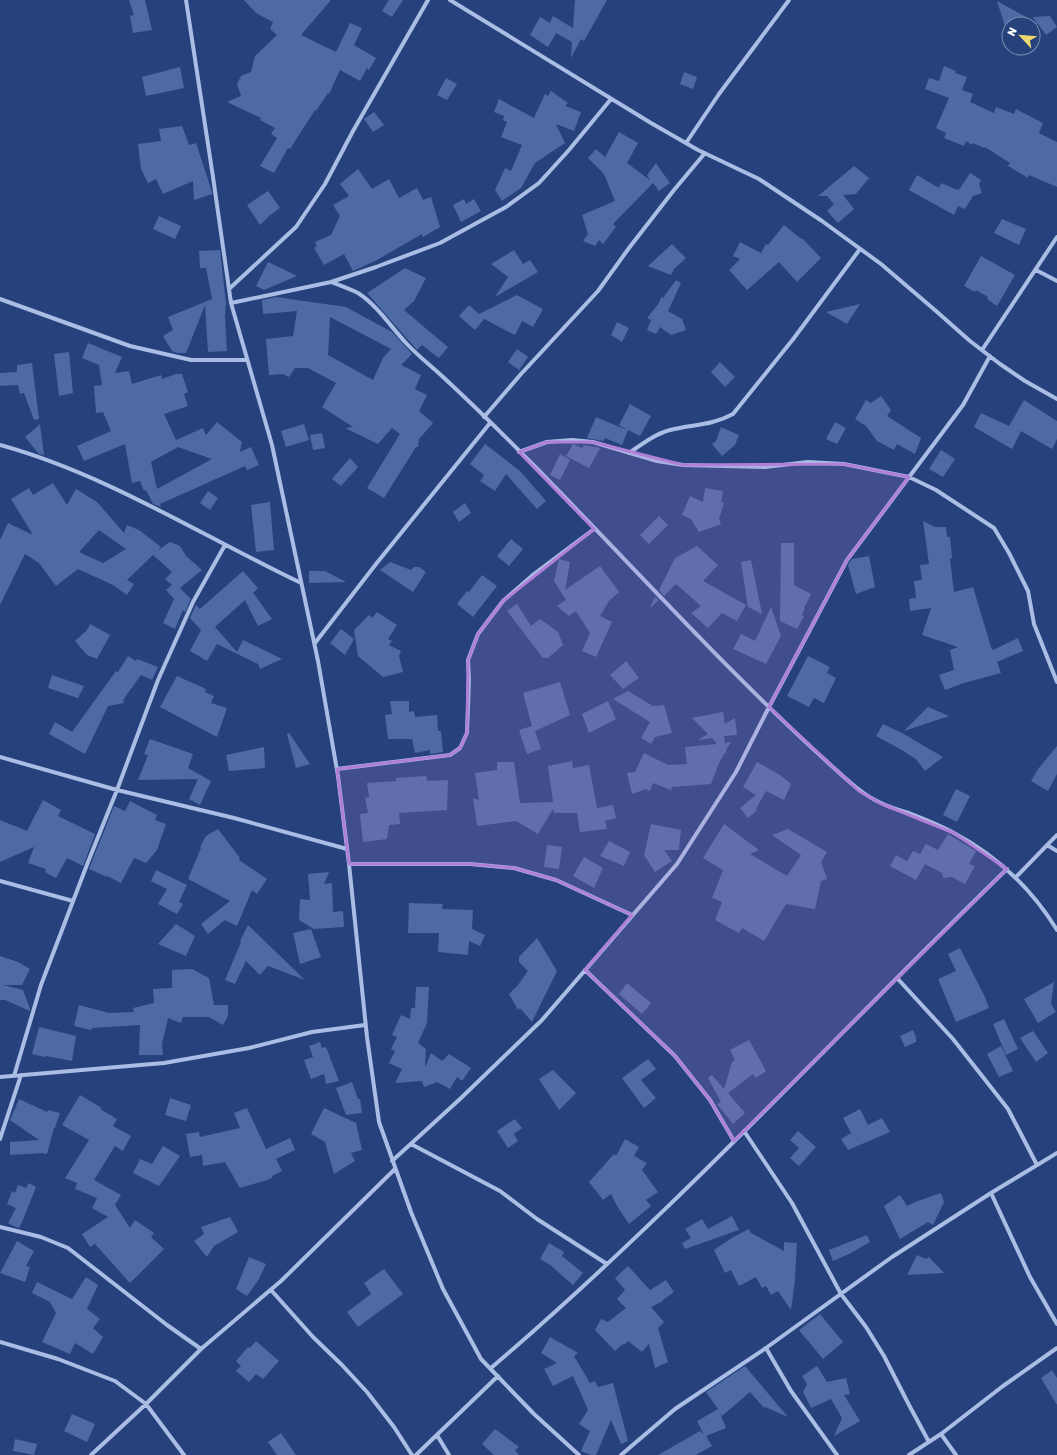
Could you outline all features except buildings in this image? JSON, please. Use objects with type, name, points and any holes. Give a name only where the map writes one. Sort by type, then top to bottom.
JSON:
[{"type":"street","points":[[186,0],[214,177],[231,303],[272,445],[315,643],[337,769],[349,864],[365,1025],[379,1122],[411,1212],[443,1289],[481,1359],[534,1414],[579,1455]]},
{"type":"street","points":[[229,289],[296,228],[325,184],[353,131],[428,0]]},
{"type":"street","points":[[450,0],[611,99],[686,143],[759,180],[822,221],[881,264],[982,350],[1025,381],[1057,399]]},
{"type":"street","points":[[686,143],[719,94],[789,0]]},
{"type":"street","points":[[231,303],[331,282],[440,243],[506,207],[539,183],[570,150],[611,99]]},
{"type":"street","points":[[484,417],[521,374],[598,291],[628,248],[705,153]]},
{"type":"street","points":[[982,350],[1057,237]]},
{"type":"street","points":[[629,453],[657,434],[670,430],[721,421],[733,414],[794,338],[860,249]]},
{"type":"street","points":[[1036,270],[1057,280]]},
{"type":"street","points":[[331,282],[359,294],[380,312],[407,344],[519,452],[701,640],[769,707],[859,790],[882,804],[916,816],[954,833],[994,857],[1023,884],[1050,918],[1057,930]]},
{"type":"street","points":[[0,299],[130,346],[191,360],[248,360]]},
{"type":"street","points":[[392,1161],[460,1099],[542,1020],[676,864],[736,772],[847,560],[963,405],[990,356]]},
{"type":"street","points":[[315,643],[376,564],[490,423]]},
{"type":"street","points":[[519,452],[547,442],[572,440],[593,442],[657,461],[683,465],[766,467],[808,462],[844,464],[909,477],[936,490],[994,528],[1009,553],[1028,591],[1034,624],[1057,682]]},
{"type":"street","points":[[0,445],[73,469],[192,527],[301,583]]},
{"type":"street","points":[[337,769],[450,755],[460,748],[467,733],[469,680],[468,660],[478,634],[503,601],[534,574],[594,529]]},
{"type":"street","points":[[14,1076],[41,985],[158,680],[193,602],[226,545]]},
{"type":"street","points":[[0,757],[117,790],[234,818],[347,848]]},
{"type":"street","points":[[1016,878],[1057,835]]},
{"type":"street","points":[[1047,846],[1057,851]]},
{"type":"street","points":[[349,864],[470,864],[514,868],[556,880],[632,916]]},
{"type":"street","points":[[491,1368],[549,1318],[607,1264],[734,1141],[1007,869]]},
{"type":"street","points":[[0,881],[73,901]]},
{"type":"street","points":[[585,970],[675,1056],[710,1100],[734,1141]]},
{"type":"street","points":[[897,978],[953,1039],[1008,1109],[1037,1165]]},
{"type":"street","points":[[0,1077],[164,1063],[249,1048],[312,1032],[365,1025]]},
{"type":"street","points":[[0,1139],[21,1075]]},
{"type":"street","points":[[744,1131],[792,1203],[841,1294],[866,1327],[884,1356],[929,1442]]},
{"type":"street","points":[[411,1144],[500,1191],[537,1219],[607,1264]]},
{"type":"street","points":[[621,1455],[675,1409],[766,1348],[892,1258],[991,1193],[1057,1153]]},
{"type":"street","points":[[91,1455],[146,1404],[201,1349],[282,1281],[395,1169]]},
{"type":"street","points":[[991,1193],[1030,1277],[1057,1324]]},
{"type":"street","points":[[0,1227],[41,1237],[68,1248],[167,1325],[201,1349]]},
{"type":"street","points":[[271,1290],[313,1337],[367,1392],[394,1427],[412,1455]]},
{"type":"street","points":[[0,1342],[58,1359],[116,1381],[146,1404],[184,1455]]},
{"type":"street","points":[[766,1348],[791,1391],[837,1455]]},
{"type":"street","points":[[909,1455],[941,1434],[1003,1386],[1057,1348]]},
{"type":"street","points":[[416,1455],[498,1376]]},
{"type":"street","points":[[941,1434],[956,1455]]},
{"type":"street","points":[[437,1435],[449,1455]]},
{"type":"highlighted area","points":[[547,442],[593,442],[683,465],[844,464],[909,477],[847,560],[769,707],[859,791],[882,804],[954,833],[1007,869],[734,1141],[710,1100],[675,1056],[585,970],[632,915],[556,880],[514,868],[470,864],[349,864],[337,769],[450,755],[460,748],[467,733],[468,660],[478,634],[503,601],[594,529],[519,452]]}]
